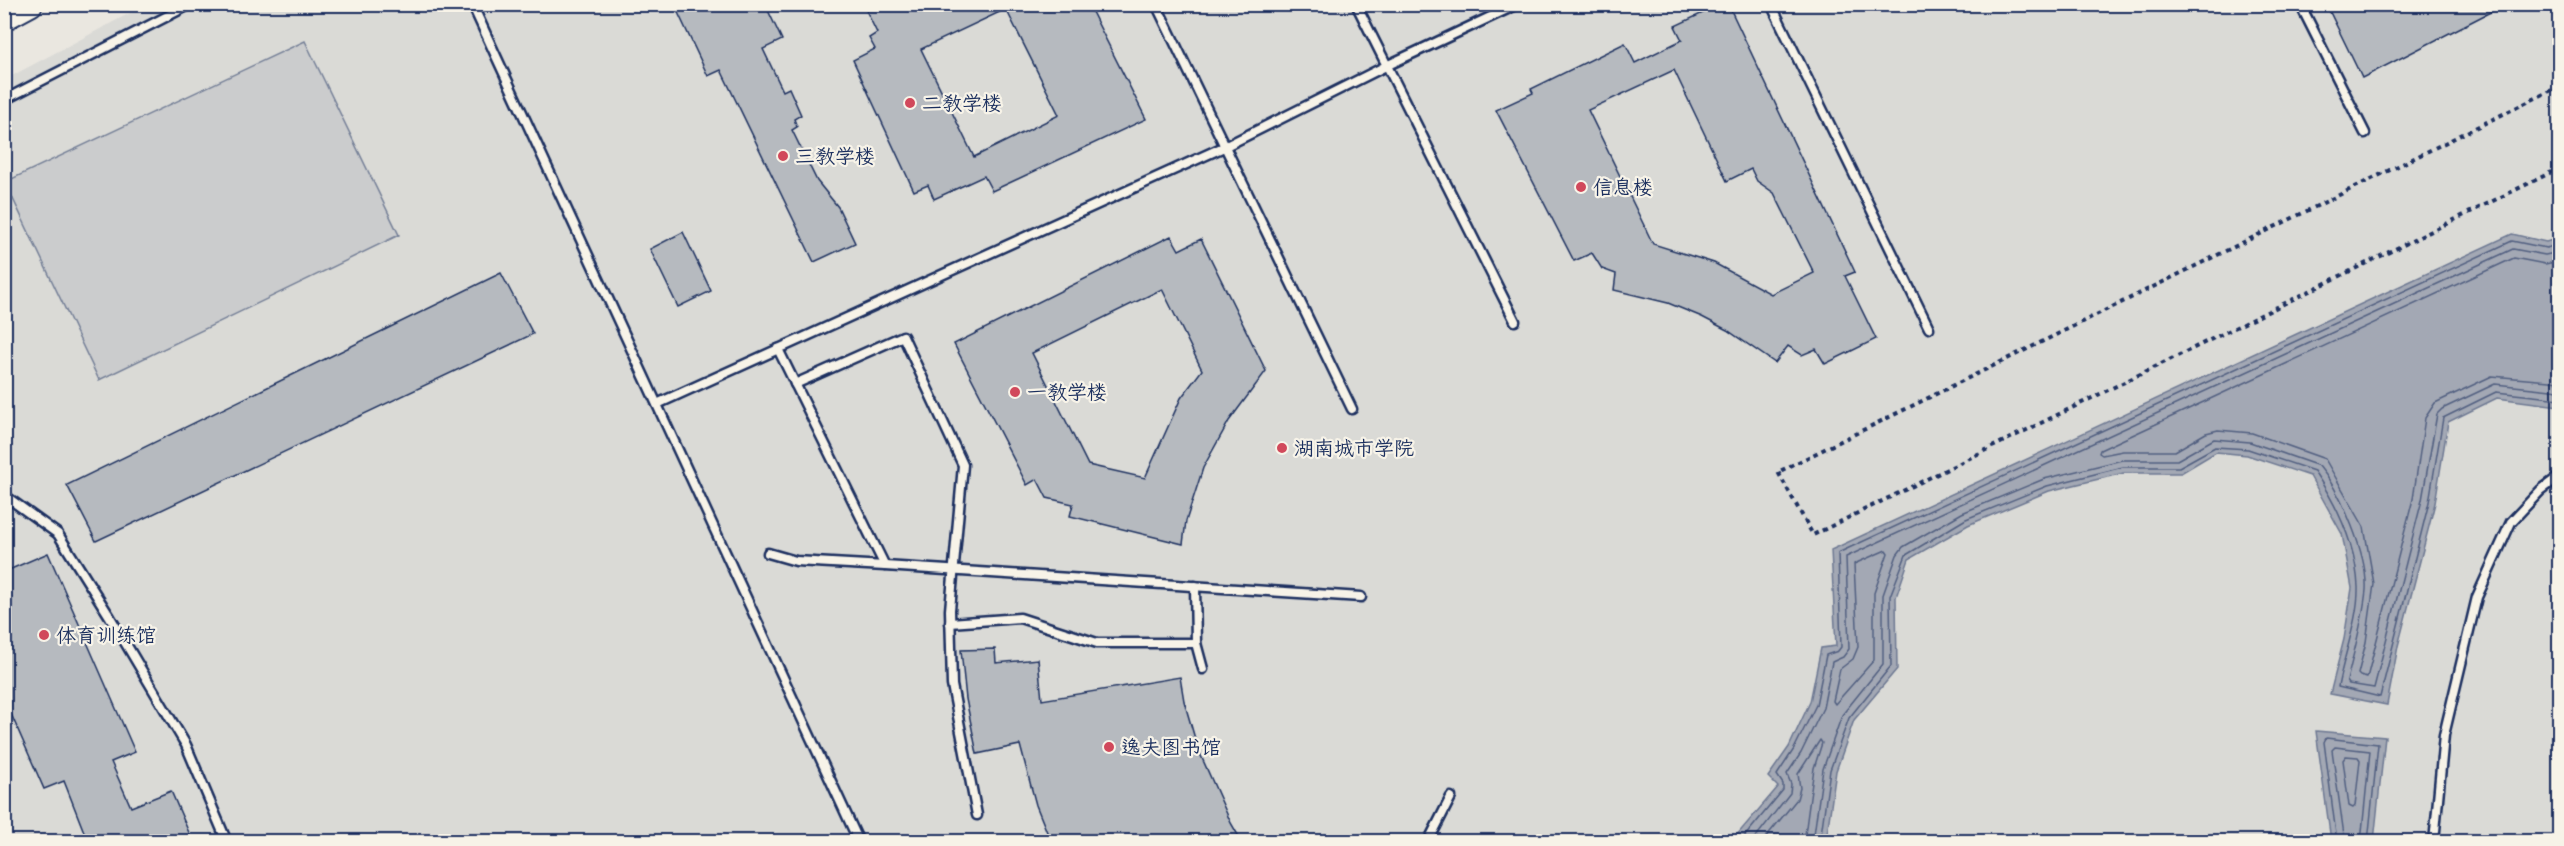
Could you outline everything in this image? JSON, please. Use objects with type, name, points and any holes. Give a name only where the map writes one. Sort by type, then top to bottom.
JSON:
[{"type":"street","points":[[4,18],[30,4]]},
{"type":"lane","points":[[4,100],[191,4]]},
{"type":"lane","points":[[472,4],[859,842]]},
{"type":"lane","points":[[1156,4],[1352,409]]},
{"type":"lane","points":[[1356,4],[1515,321]]},
{"type":"lane","points":[[657,404],[1226,146],[1386,66],[1518,4]]},
{"type":"lane","points":[[1771,4],[1929,328]]},
{"type":"lane","points":[[2300,4],[2365,133]]},
{"type":"lane","points":[[795,384],[903,336],[963,465],[950,623],[952,685],[977,815]]},
{"type":"lane","points":[[778,350],[885,566]]},
{"type":"lane","points":[[2434,842],[2444,735],[2477,597],[2511,522],[2541,490],[2559,476]]},
{"type":"lane","points":[[4,495],[58,534],[111,616],[186,745],[227,842]]},
{"type":"lane","points":[[768,553],[796,561],[1361,597]]},
{"type":"lane","points":[[1195,586],[1196,643],[1203,669]]},
{"type":"lane","points":[[950,623],[1020,618],[1097,643],[1196,643]]},
{"type":"lane","points":[[1428,842],[1451,797]]},
{"type":"path","points":[[2559,86],[1778,472],[1813,535],[2559,168]]},
{"type":"path","points":[[1710,842],[1714,839],[1716,842]]},
{"type":"shaded area","name":"湖南城市学院","points":[[147,4],[2559,5],[2559,841],[16,841],[4,815],[4,80]]},
{"type":"shaded area","points":[[305,41],[399,235],[99,380],[5,182]]},
{"type":"water","points":[[2512,234],[2546,242],[2559,238],[2559,406],[2497,398],[2448,422],[2435,503],[2398,646],[2387,705],[2330,694],[2344,639],[2352,588],[2342,534],[2310,476],[2247,455],[2216,452],[2181,473],[2124,473],[2049,491],[1968,525],[1909,559],[1896,597],[1897,669],[1854,720],[1836,771],[1826,841],[1739,841],[1736,836],[1778,787],[1768,777],[1789,747],[1810,702],[1821,648],[1836,646],[1831,550]]},
{"type":"water","points":[[2316,731],[2385,737],[2374,841],[2331,841]]},
{"type":"building","name":"三教学楼","points":[[674,4],[765,4],[782,40],[763,49],[783,91],[789,88],[801,115],[794,119],[797,127],[792,130],[817,181],[838,207],[855,243],[814,262],[721,70],[708,76]]},
{"type":"building","name":"二教学楼","points":[[863,4],[1088,4],[1146,119],[992,191],[984,176],[934,199],[928,185],[914,191],[853,60],[875,49],[869,38],[877,33]],"holes":[[[1006,9],[1059,115],[974,157],[921,49]]]},
{"type":"building","name":"信息楼","points":[[1722,4],[1728,4],[1855,272],[1845,276],[1876,339],[1825,364],[1816,349],[1802,355],[1788,346],[1775,363],[1727,330],[1702,317],[1668,303],[1614,290],[1616,274],[1602,269],[1592,253],[1574,261],[1496,110],[1533,93],[1531,89],[1625,43],[1635,63],[1682,40],[1675,26]],"holes":[[[1674,70],[1727,181],[1751,169],[1757,181],[1774,193],[1814,273],[1771,294],[1714,263],[1653,244],[1588,110]]]},
{"type":"building","points":[[2326,4],[2506,4],[2362,78]]},
{"type":"building","points":[[683,232],[711,291],[678,307],[650,249]]},
{"type":"building","name":"一教学楼","points":[[1171,236],[1179,250],[1201,239],[1266,371],[1229,421],[1203,468],[1186,521],[1183,544],[1070,516],[1073,504],[1047,498],[1037,479],[1027,485],[954,344]],"holes":[[[1162,289],[1202,370],[1181,398],[1145,478],[1088,465],[1032,353]]]},
{"type":"building","points":[[501,273],[533,334],[96,541],[67,485]]},
{"type":"building","name":"体育训练馆","points":[[48,553],[135,752],[111,762],[131,807],[171,791],[193,842],[88,842],[64,781],[44,789],[4,698],[4,572]]},
{"type":"building","name":"逸夫图书馆","points":[[995,649],[996,663],[1038,659],[1042,700],[1180,677],[1184,701],[1198,749],[1231,823],[1242,842],[1051,842],[1036,805],[1020,745],[977,754],[966,699],[961,650]]},
{"type":"place","name":"二教学楼","points":[[910,103]]},
{"type":"place","name":"三教学楼","points":[[783,156]]},
{"type":"place","name":"信息楼","points":[[1581,187]]},
{"type":"place","name":"一教学楼","points":[[1015,392]]},
{"type":"place","name":"湖南城市学院","points":[[1282,448]]},
{"type":"place","name":"体育训练馆","points":[[44,635]]},
{"type":"place","name":"逸夫图书馆","points":[[1109,747]]}]
